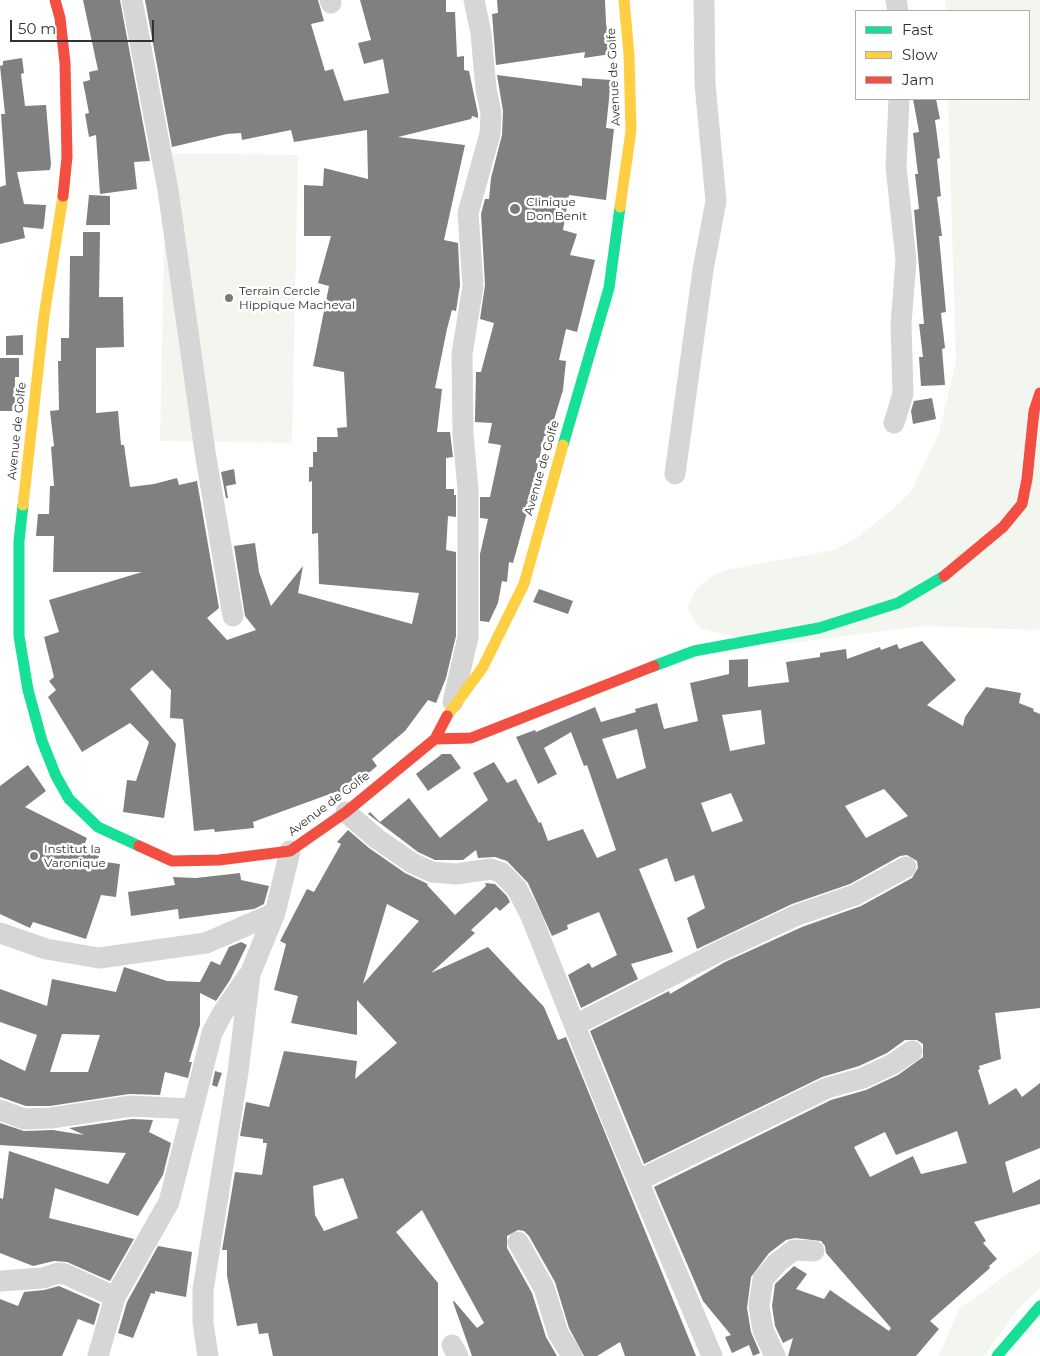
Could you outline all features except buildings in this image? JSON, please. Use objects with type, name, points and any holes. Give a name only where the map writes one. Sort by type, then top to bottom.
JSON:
[{"type":"street","name":"Avenue de Golfe","points":[[55,0],[60,18],[65,63],[67,157],[59,227],[44,316],[20,540],[19,636],[28,690],[42,741],[56,776],[69,799],[98,827],[172,861],[219,860],[290,851],[346,812],[435,739],[452,707],[483,667],[524,584],[558,460],[609,288],[631,131],[629,55],[624,0]]},
{"type":"street","points":[[132,0],[168,190],[205,452],[233,616]]},
{"type":"street","points":[[452,707],[468,637],[468,490],[463,434],[462,354],[473,286],[468,213],[490,134],[491,113],[486,89],[481,33],[474,0]]},
{"type":"street","points":[[675,474],[704,270],[716,201],[705,84],[704,0]]},
{"type":"street","points":[[894,423],[903,394],[900,324],[906,260],[896,167],[899,100]]},
{"type":"street","points":[[435,739],[471,738],[694,651],[819,628],[898,602],[948,574],[1003,527],[1022,504],[1027,479],[1034,411],[1040,393]]},
{"type":"street","points":[[346,812],[412,863],[432,872],[456,874],[491,870],[502,873],[517,889],[531,916],[712,1356]]},
{"type":"street","points":[[98,1356],[115,1298],[169,1202],[212,1032],[250,974],[275,913],[290,851]]},
{"type":"street","points":[[575,1025],[720,951],[797,915],[855,895],[906,867]]},
{"type":"street","points":[[0,933],[46,949],[99,958],[206,942],[275,913]]},
{"type":"street","points":[[208,1356],[203,1323],[203,1290],[237,1080],[250,974]]},
{"type":"street","points":[[638,1180],[827,1088],[863,1078],[893,1064],[912,1051]]},
{"type":"street","points":[[0,1110],[24,1119],[51,1118],[131,1106],[192,1109]]},
{"type":"street","points":[[518,1242],[544,1288],[558,1333],[572,1356]]},
{"type":"street","points":[[775,1356],[763,1330],[758,1306],[763,1279],[794,1250],[814,1251]]},
{"type":"street","points":[[0,1281],[43,1278],[58,1273],[65,1274],[115,1298]]},
{"type":"street","points":[[997,1356],[1040,1306]]},
{"type":"shaded area","points":[[945,0],[1040,0],[1040,630],[922,626],[770,646],[700,628],[690,614],[688,606],[696,589],[709,578],[726,570],[834,550],[858,537],[900,503],[912,490],[939,433],[956,362],[948,100],[1030,100],[1030,10],[946,10]]},
{"type":"shaded area","name":"Terrain Cercle Hippique Macheval","points":[[166,153],[298,155],[292,443],[160,441]]},
{"type":"shaded area","points":[[1040,1251],[1040,1288],[1018,1309],[984,1356],[939,1356],[959,1309]]},
{"type":"traffic: fast","points":[[563,445],[609,288],[620,207]]},
{"type":"traffic: fast","points":[[23,505],[19,541],[19,636],[28,690],[42,741],[56,776],[69,799],[98,827],[139,846]]},
{"type":"traffic: fast","points":[[654,666],[694,651],[819,628],[898,603],[944,576]]},
{"type":"traffic: fast","points":[[997,1356],[1040,1306]]},
{"type":"traffic: slow","points":[[620,207],[631,131],[629,55],[624,0]]},
{"type":"traffic: slow","points":[[23,505],[44,316],[63,196]]},
{"type":"traffic: slow","points":[[447,716],[483,667],[524,584],[563,445]]},
{"type":"traffic: jam","points":[[55,0],[60,18],[65,63],[67,157],[63,196]]},
{"type":"traffic: jam","points":[[944,576],[1003,527],[1022,504],[1027,479],[1034,411],[1040,393]]},
{"type":"traffic: jam","points":[[435,739],[471,738],[654,666]]},
{"type":"traffic: jam","points":[[139,846],[172,861],[219,860],[290,851],[346,812],[435,739],[447,716]]},
{"type":"place","name":"Clinique Don Benit","points":[[515,209]]},
{"type":"place","name":"Terrain Cercle Hippique Macheval","points":[[229,298]]},
{"type":"place","name":"Institut la Varonique","points":[[34,856]]}]
